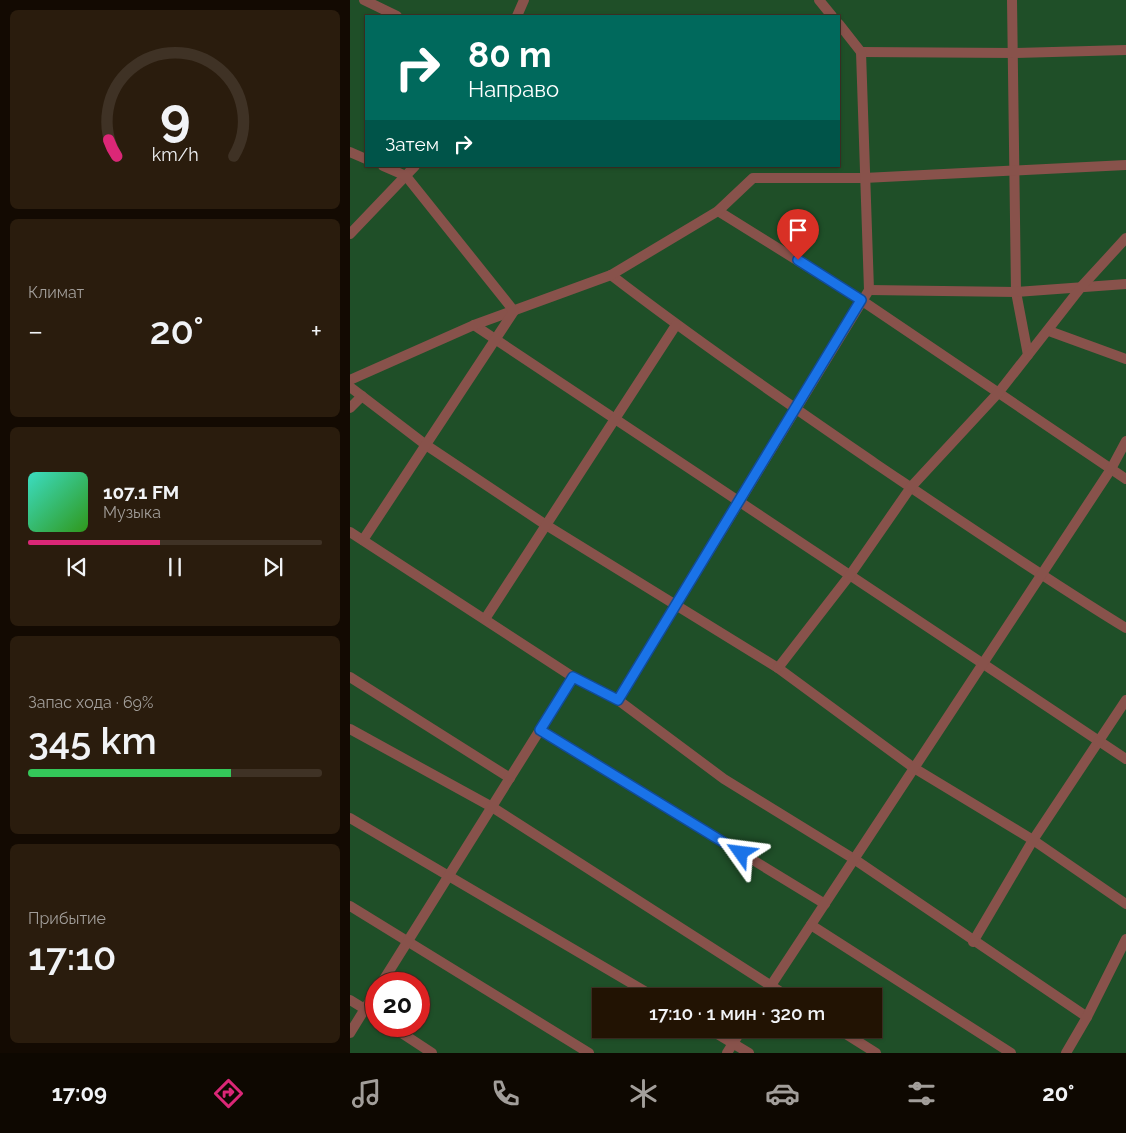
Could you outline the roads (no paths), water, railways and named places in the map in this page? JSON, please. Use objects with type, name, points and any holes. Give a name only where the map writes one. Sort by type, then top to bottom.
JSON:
[{"type":"lane","points":[[364,0],[394,15]]},
{"type":"lane","points":[[517,15],[524,0]]},
{"type":"lane","points":[[819,0],[831,15]]},
{"type":"lane","points":[[1012,0],[1016,170],[1016,292],[1028,355]]},
{"type":"lane","points":[[618,700],[861,300],[869,290],[861,52],[840,25]]},
{"type":"lane","points":[[861,52],[1014,53],[1126,50]]},
{"type":"lane","points":[[350,152],[365,159]]},
{"type":"lane","points":[[350,380],[474,325],[611,275],[718,211],[753,178],[864,178],[1126,165]]},
{"type":"lane","points":[[385,167],[406,176],[514,311]]},
{"type":"lane","points":[[350,234],[413,167]]},
{"type":"lane","points":[[718,211],[861,300],[1000,392],[1126,479]]},
{"type":"lane","points":[[778,668],[850,575],[910,487],[1000,392],[1082,286],[1126,238]]},
{"type":"lane","points":[[611,275],[676,325],[910,487],[1040,576],[1126,628]]},
{"type":"lane","points":[[869,290],[1016,292],[1126,284]]},
{"type":"lane","points":[[363,540],[514,311]]},
{"type":"lane","points":[[474,325],[1126,759]]},
{"type":"lane","points":[[486,619],[676,325]]},
{"type":"lane","points":[[1049,331],[1126,358]]},
{"type":"lane","points":[[350,387],[426,445],[546,526],[778,668],[914,768],[1033,840],[1126,904]]},
{"type":"lane","points":[[350,408],[362,396]]},
{"type":"lane","points":[[771,986],[1111,469],[1126,441]]},
{"type":"lane","points":[[350,532],[573,677],[618,700],[724,779],[854,859],[973,942],[1087,1017]]},
{"type":"lane","points":[[388,972],[573,677]]},
{"type":"lane","points":[[350,678],[510,778]]},
{"type":"lane","points":[[973,942],[1033,840],[1126,700]]},
{"type":"lane","points":[[350,729],[492,807],[774,988]]},
{"type":"lane","points":[[540,730],[825,904]]},
{"type":"lane","points":[[350,818],[639,988]]},
{"type":"lane","points":[[350,906],[589,1053]]},
{"type":"lane","points":[[811,925],[1011,1053]]},
{"type":"lane","points":[[1066,1053],[1087,1017],[1126,939]]},
{"type":"lane","points":[[350,1000],[365,1009],[350,1033]]},
{"type":"lane","points":[[408,1037],[432,1053]]},
{"type":"lane","points":[[724,1038],[749,1053]]},
{"type":"lane","points":[[726,1053],[736,1038]]},
{"type":"lane","points":[[852,1038],[876,1053]]}]
